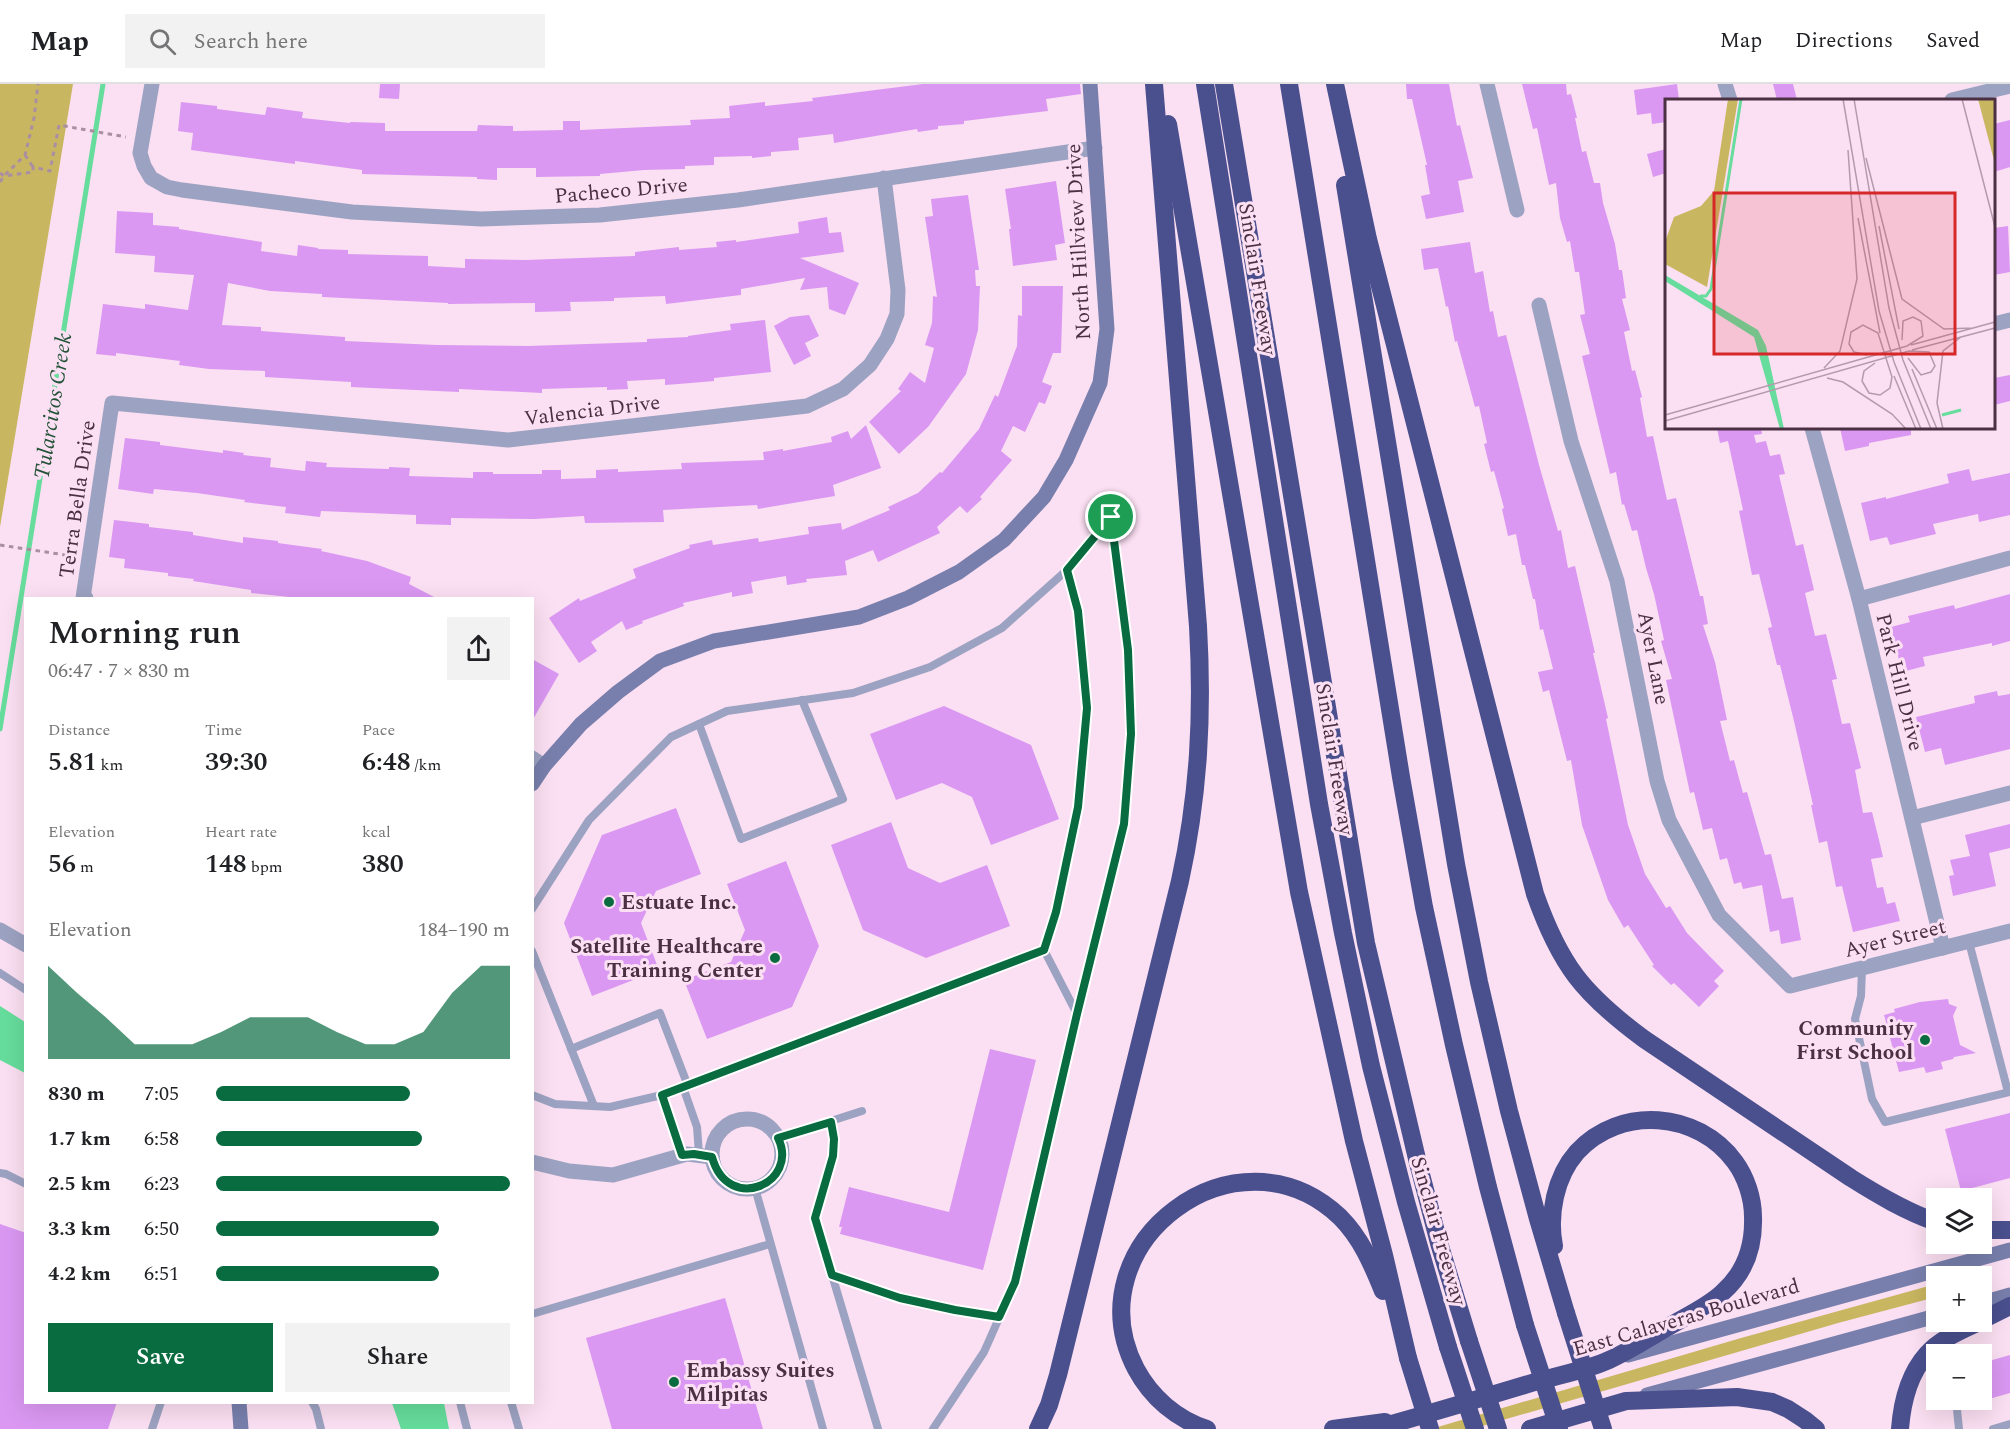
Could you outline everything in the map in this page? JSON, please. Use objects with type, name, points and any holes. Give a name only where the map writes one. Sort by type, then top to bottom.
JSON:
[{"type":"highway","points":[[1038,1429],[1049,1405],[1058,1375],[1177,892],[1189,839],[1199,760],[1201,675],[1198,626],[1154,84]]},
{"type":"highway","points":[[1161,84],[1299,892],[1352,1130],[1408,1358]]},
{"type":"highway","name":"Sinclair Freeway","points":[[1204,84],[1319,804],[1343,933],[1371,1066],[1406,1202],[1448,1347],[1475,1429]]},
{"type":"highway","points":[[1224,84],[1366,943],[1439,1243],[1498,1429]]},
{"type":"highway","points":[[1289,84],[1424,907],[1473,1122],[1525,1324],[1560,1429]]},
{"type":"highway","points":[[1329,84],[1456,864],[1479,982],[1509,1111],[1538,1219],[1603,1429]]},
{"type":"highway","points":[[1335,84],[1368,239],[1532,882],[1545,922],[1556,945],[1568,968],[1584,987],[1644,1039],[1876,1194],[1926,1218]]},
{"type":"highway","points":[[1566,1313],[1551,1232],[1552,1211],[1557,1189],[1576,1153],[1610,1128],[1633,1121],[1659,1119],[1683,1124],[1707,1135],[1726,1150],[1739,1167],[1748,1187],[1753,1209],[1754,1231],[1750,1254],[1739,1274],[1722,1293],[1702,1308],[1608,1361]]},
{"type":"highway","points":[[1207,1429],[1165,1406],[1139,1375],[1131,1359],[1126,1339],[1123,1299],[1126,1280],[1143,1242],[1157,1224],[1174,1209],[1215,1188],[1238,1183],[1261,1182],[1282,1185],[1305,1193],[1324,1204],[1340,1218],[1364,1248],[1374,1268],[1408,1358],[1430,1429]]},
{"type":"highway","points":[[1992,1230],[2010,1230]]},
{"type":"highway","points":[[1992,1315],[2010,1306]]},
{"type":"highway","points":[[1900,1429],[1904,1398],[1912,1375],[1927,1353],[1960,1332]]},
{"type":"highway","name":"East Calaveras Boulevard","points":[[1374,1429],[1608,1361]]},
{"type":"highway","points":[[1530,1429],[1626,1401],[1753,1398],[1772,1402],[1788,1409],[1815,1429]]},
{"type":"highway","points":[[1333,1429],[1414,1418]]},
{"type":"street","name":"Pacheco Drive","points":[[152,84],[140,153],[144,166],[152,178],[167,187],[182,190],[330,209],[482,219],[600,215],[738,200],[1095,148]]},
{"type":"street","name":"North Hillview Drive","points":[[534,777],[538,762],[618,692],[660,661],[714,641],[859,617],[908,598],[958,573],[1004,540],[1044,497],[1066,459],[1100,383],[1107,329],[1090,84]]},
{"type":"street","points":[[1487,84],[1517,210]]},
{"type":"street","points":[[1725,84],[1730,99]]},
{"type":"street","points":[[1956,99],[2010,86]]},
{"type":"street","name":"Valencia Drive","points":[[112,403],[508,440],[807,406],[843,390],[870,365],[887,339],[897,314],[898,290],[884,178]]},
{"type":"street","name":"Ayer Lane","points":[[1539,305],[1571,441],[1617,581],[1657,781],[1669,820],[1719,915],[1790,986]]},
{"type":"street","points":[[1995,324],[2010,320]]},
{"type":"street","name":"Terra Bella Drive","points":[[83,597],[112,403]]},
{"type":"street","name":"Park Hill Drive","points":[[1812,429],[1858,599],[1943,948]]},
{"type":"street","points":[[1858,599],[2010,558]]},
{"type":"street","points":[[1912,818],[2010,793]]},
{"type":"street","points":[[0,930],[24,944]]},
{"type":"street","name":"Ayer Street","points":[[1790,986],[2010,931]]},
{"type":"street","points":[[748,1119],[768,1126],[778,1138],[782,1155],[775,1176],[766,1184],[743,1189],[722,1179],[706,1156],[726,1126],[748,1119]]},
{"type":"street","points":[[534,1162],[569,1171],[613,1175],[682,1155],[706,1156]]},
{"type":"street","name":"East Calaveras Boulevard","points":[[1608,1361],[2010,1250]]},
{"type":"street","points":[[1992,1300],[2010,1295]]},
{"type":"street","points":[[1626,1401],[1926,1319]]},
{"type":"street","points":[[239,1404],[241,1429]]},
{"type":"lane","points":[[534,906],[589,820],[671,737],[727,711],[853,693],[930,668],[1002,628],[1067,570],[1111,517],[1128,650],[1131,734],[1124,824],[1015,1282],[984,1352],[933,1429]]},
{"type":"lane","points":[[1067,570],[1078,611],[1087,708],[1078,807],[1056,912],[1044,950],[1077,1014]]},
{"type":"lane","points":[[699,724],[741,839],[843,799],[802,700]]},
{"type":"lane","points":[[1862,968],[1861,996],[1855,1019],[1872,1099],[1885,1122],[2009,1092],[1969,942]]},
{"type":"lane","points":[[534,1096],[555,1104],[610,1107],[662,1095],[1044,950]]},
{"type":"lane","points":[[534,956],[594,1106]]},
{"type":"lane","points":[[0,973],[24,989]]},
{"type":"lane","points":[[571,1049],[660,1013],[706,1156]]},
{"type":"lane","points":[[662,1095],[682,1155]]},
{"type":"lane","points":[[778,1138],[862,1111]]},
{"type":"lane","points":[[831,1122],[834,1139],[833,1156],[815,1218],[878,1429]]},
{"type":"lane","points":[[0,1173],[24,1183]]},
{"type":"lane","points":[[755,1188],[823,1429]]},
{"type":"lane","points":[[534,1313],[770,1244]]},
{"type":"lane","points":[[832,1275],[900,1298],[999,1317]]},
{"type":"lane","points":[[152,1429],[160,1404]]},
{"type":"lane","points":[[313,1404],[321,1429]]},
{"type":"lane","points":[[461,1404],[467,1429]]},
{"type":"lane","points":[[512,1404],[519,1429]]},
{"type":"lane","points":[[1957,1410],[1959,1429]]},
{"type":"lane","points":[[1993,1429],[2010,1424]]},
{"type":"path","points":[[0,182],[2,174],[26,155],[38,84]]},
{"type":"path","points":[[33,167],[50,171],[59,125],[113,135]]},
{"type":"path","points":[[2,174],[33,172],[33,167],[26,155]]},
{"type":"path","points":[[0,544],[89,558]]},
{"type":"shaded area","points":[[0,84],[73,84],[0,527]]},
{"type":"shaded area","points":[[0,1006],[24,1021],[24,1072],[0,1060]]},
{"type":"shaded area","points":[[1926,1287],[1926,1300],[1472,1429],[1431,1429],[1741,1338]]},
{"type":"shaded area","points":[[392,1404],[444,1404],[449,1429],[401,1429]]},
{"type":"building","points":[[380,84],[400,84],[399,99],[379,98]]},
{"type":"building","points":[[923,84],[1080,84],[1081,94],[1046,99],[1048,111],[964,121],[964,124],[938,126],[938,129],[918,132],[917,129],[834,143],[833,134],[798,138],[799,150],[771,152],[771,156],[714,157],[714,165],[600,174],[600,176],[536,177],[536,168],[497,168],[497,180],[477,179],[477,177],[362,174],[362,170],[295,161],[295,164],[191,150],[193,133],[178,131],[181,102],[265,115],[267,107],[303,112],[302,118],[350,123],[385,123],[385,131],[477,131],[478,125],[513,126],[513,131],[563,130],[563,121],[580,121],[580,130],[691,125],[690,120],[730,118],[729,106],[765,102],[765,106],[813,101],[812,98]]},
{"type":"building","points":[[1406,84],[1449,84],[1457,126],[1460,125],[1473,178],[1458,181],[1464,212],[1426,219],[1421,196],[1430,194],[1425,165],[1427,165],[1412,99],[1407,99]]},
{"type":"building","points":[[1522,84],[1566,84],[1567,95],[1571,94],[1582,152],[1586,151],[1594,183],[1600,183],[1619,270],[1622,270],[1626,298],[1622,299],[1630,330],[1624,332],[1632,371],[1635,370],[1642,397],[1640,398],[1647,437],[1653,436],[1667,500],[1676,498],[1700,596],[1703,596],[1708,624],[1703,625],[1715,662],[1727,720],[1720,721],[1730,761],[1734,760],[1743,793],[1747,792],[1765,855],[1771,854],[1782,899],[1793,897],[1801,940],[1781,944],[1779,930],[1770,932],[1762,885],[1743,889],[1741,882],[1734,884],[1727,858],[1720,860],[1712,828],[1703,830],[1694,792],[1690,793],[1666,680],[1672,679],[1661,641],[1664,640],[1654,594],[1637,530],[1632,531],[1624,504],[1622,505],[1616,472],[1610,474],[1582,356],[1590,354],[1580,315],[1585,314],[1579,272],[1575,272],[1570,241],[1567,242],[1560,218],[1556,183],[1549,185],[1537,128],[1533,129]]},
{"type":"building","points":[[1677,84],[1679,99],[1665,99],[1665,122],[1652,124],[1651,113],[1637,115],[1634,90]]},
{"type":"building","points":[[1773,84],[1793,84],[1797,99],[1777,99]]},
{"type":"building","points":[[2010,120],[2010,167],[1995,172],[1995,124]]},
{"type":"building","points":[[1665,149],[1665,173],[1653,177],[1647,154]]},
{"type":"building","points":[[1056,181],[1065,243],[1055,245],[1057,260],[1013,266],[1009,229],[1011,229],[1005,189]]},
{"type":"building","points":[[968,195],[979,270],[975,270],[976,286],[980,286],[978,330],[966,374],[928,427],[899,454],[869,422],[901,391],[898,389],[910,372],[925,383],[934,348],[925,345],[932,323],[933,296],[937,297],[925,217],[933,216],[931,199]]},
{"type":"building","points":[[117,211],[153,213],[153,225],[179,227],[179,229],[262,242],[261,251],[297,256],[298,245],[318,249],[348,250],[348,254],[428,256],[428,266],[465,268],[465,259],[526,260],[635,256],[635,252],[679,247],[679,250],[717,247],[716,242],[736,240],[736,242],[799,233],[798,222],[827,217],[829,233],[841,232],[844,252],[800,258],[859,283],[845,315],[829,309],[827,287],[800,290],[805,278],[741,289],[741,295],[666,304],[665,296],[614,298],[614,301],[570,302],[571,311],[535,312],[535,303],[448,304],[322,297],[322,294],[270,291],[228,283],[222,325],[261,327],[261,331],[345,337],[345,341],[528,346],[647,342],[647,339],[688,337],[731,330],[730,324],[765,320],[771,372],[714,378],[714,381],[665,385],[665,379],[627,381],[628,389],[607,390],[607,387],[542,389],[542,393],[351,387],[351,382],[265,377],[265,371],[209,369],[179,365],[180,361],[116,353],[116,356],[96,354],[103,304],[145,309],[145,304],[188,310],[194,275],[154,272],[155,256],[115,253]]},
{"type":"building","points":[[2008,226],[2010,272],[1995,275],[1995,228]]},
{"type":"building","points":[[1470,242],[1475,273],[1483,271],[1490,312],[1493,311],[1498,337],[1506,335],[1539,465],[1558,531],[1561,530],[1568,568],[1575,566],[1595,653],[1593,653],[1628,825],[1645,874],[1666,908],[1670,906],[1687,933],[1724,971],[1714,981],[1719,986],[1699,1007],[1674,983],[1671,985],[1652,966],[1654,965],[1628,925],[1624,928],[1608,900],[1582,825],[1571,760],[1567,761],[1549,690],[1543,692],[1538,672],[1553,669],[1543,629],[1540,630],[1535,599],[1533,599],[1525,565],[1522,565],[1516,534],[1508,536],[1502,509],[1504,508],[1484,444],[1487,443],[1479,406],[1475,407],[1457,341],[1455,342],[1438,268],[1424,270],[1421,249]]},
{"type":"building","points":[[1022,286],[1063,286],[1061,353],[1053,353],[1042,382],[1052,386],[1045,404],[1039,402],[1025,432],[1013,426],[1001,451],[1012,460],[980,497],[982,499],[967,513],[960,506],[937,527],[940,533],[878,562],[873,550],[845,561],[847,575],[806,579],[807,582],[787,585],[786,576],[751,582],[753,593],[732,597],[732,592],[683,603],[684,606],[642,621],[643,623],[626,630],[622,621],[591,642],[597,651],[579,663],[549,618],[579,598],[580,601],[636,578],[633,569],[690,548],[689,545],[712,540],[713,545],[758,538],[759,542],[809,534],[808,527],[841,523],[842,530],[890,510],[888,507],[918,493],[940,472],[942,473],[979,429],[995,395],[998,397],[1017,346],[1018,315],[1022,316]]},
{"type":"building","points":[[809,315],[819,336],[805,343],[811,356],[794,365],[774,326],[790,317]]},
{"type":"building","points":[[2010,375],[2010,401],[1995,405],[1995,378]]},
{"type":"building","points":[[866,425],[881,468],[833,485],[835,496],[758,509],[757,505],[663,510],[664,522],[585,523],[584,516],[535,519],[451,518],[451,525],[416,524],[416,515],[321,511],[320,517],[285,513],[286,507],[197,493],[154,489],[153,494],[118,489],[125,438],[223,453],[223,450],[244,453],[243,455],[271,458],[270,467],[305,471],[306,461],[327,463],[326,467],[410,468],[409,476],[473,478],[473,472],[542,474],[542,470],[561,470],[561,479],[596,478],[596,470],[618,469],[618,472],[682,469],[681,463],[764,460],[763,452],[783,449],[783,451],[832,442],[831,437],[848,431],[851,439]]},
{"type":"building","points":[[1717,429],[1761,429],[1762,434],[1754,435],[1756,443],[1766,441],[1770,456],[1780,454],[1785,474],[1779,475],[1796,546],[1803,544],[1814,590],[1805,593],[1815,636],[1826,634],[1837,679],[1832,680],[1842,724],[1850,723],[1861,768],[1855,770],[1863,813],[1872,812],[1883,857],[1871,859],[1877,888],[1883,887],[1887,904],[1895,902],[1900,921],[1853,932],[1842,886],[1836,887],[1827,841],[1819,843],[1794,721],[1768,628],[1772,627],[1759,574],[1752,575],[1739,511],[1743,510],[1728,441],[1720,443]]},
{"type":"building","points":[[1840,429],[1911,429],[1911,435],[1869,443],[1869,446],[1845,451]]},
{"type":"building","points":[[1969,469],[1972,481],[2010,473],[2010,515],[1979,522],[1978,514],[1933,524],[1936,534],[1890,545],[1887,537],[1870,541],[1861,503],[1949,483],[1947,474]]},
{"type":"building","points":[[114,520],[149,524],[149,527],[193,532],[193,535],[243,543],[243,537],[322,549],[321,551],[367,561],[411,577],[409,584],[434,597],[289,597],[251,593],[251,590],[168,576],[168,573],[124,568],[125,559],[109,557]]},
{"type":"building","points":[[2010,594],[2010,641],[1923,657],[1925,666],[1902,672],[1891,627],[1910,622],[1908,616],[1954,605],[1955,609]]},
{"type":"building","points":[[534,660],[559,674],[534,718]]},
{"type":"building","points":[[1997,691],[1998,696],[2010,694],[2010,749],[1945,765],[1941,748],[1925,752],[1916,717],[1975,703],[1974,696]]},
{"type":"building","points":[[944,706],[1031,745],[1059,819],[991,845],[972,797],[942,783],[896,800],[870,734]]},
{"type":"building","points":[[676,808],[701,874],[656,891],[641,923],[659,970],[592,996],[564,923],[602,835]]},
{"type":"building","points":[[891,822],[908,868],[940,883],[987,865],[1010,926],[926,958],[863,930],[831,845]]},
{"type":"building","points":[[2010,824],[2010,848],[1989,853],[1996,886],[1953,896],[1949,876],[1954,875],[1950,860],[1970,856],[1965,835]]},
{"type":"building","points":[[786,861],[819,946],[792,1007],[707,1039],[684,980],[731,962],[745,930],[727,884]]},
{"type":"building","name":"Community First School","points":[[1948,999],[1949,1004],[1957,1007],[1953,1016],[1960,1045],[1976,1053],[1941,1062],[1943,1069],[1926,1073],[1924,1067],[1899,1072],[1889,1034],[1884,1031],[1883,1026],[1886,1022],[1884,1015],[1895,1012],[1894,1009],[1920,1002]]},
{"type":"building","points":[[990,1049],[1036,1060],[983,1270],[840,1234],[842,1227],[839,1227],[849,1187],[949,1212]]},
{"type":"building","points":[[2010,1113],[2010,1178],[1972,1188],[1960,1188],[1945,1129]]},
{"type":"building","points":[[0,1224],[24,1232],[24,1404],[116,1404],[108,1429],[0,1429]]},
{"type":"building","name":"Embassy Suites Milpitas","points":[[725,1298],[763,1429],[612,1429],[586,1338]]},
{"type":"building","points":[[2010,1355],[2010,1393],[1992,1398],[1992,1360]]},
{"type":"waterway","name":"Tularcitos Creek","points":[[0,729],[103,84]]},
{"type":"place","name":"Estuate Inc.","points":[[609,902]]},
{"type":"place","name":"Satellite Healthcare Training Center","points":[[775,958]]},
{"type":"place","name":"Community First School","points":[[1925,1040]]},
{"type":"place","name":"Embassy Suites Milpitas","points":[[674,1382]]},
{"type":"route","points":[[1111,517],[1128,650],[1131,734],[1124,824],[1015,1282],[999,1317],[900,1298],[832,1275],[815,1218],[833,1156],[834,1139],[831,1122],[778,1138],[782,1155],[775,1176],[766,1184],[743,1189],[722,1179],[712,1157],[682,1155],[662,1095],[1044,950],[1056,912],[1078,807],[1087,708],[1078,611],[1067,570],[1111,517]]}]
